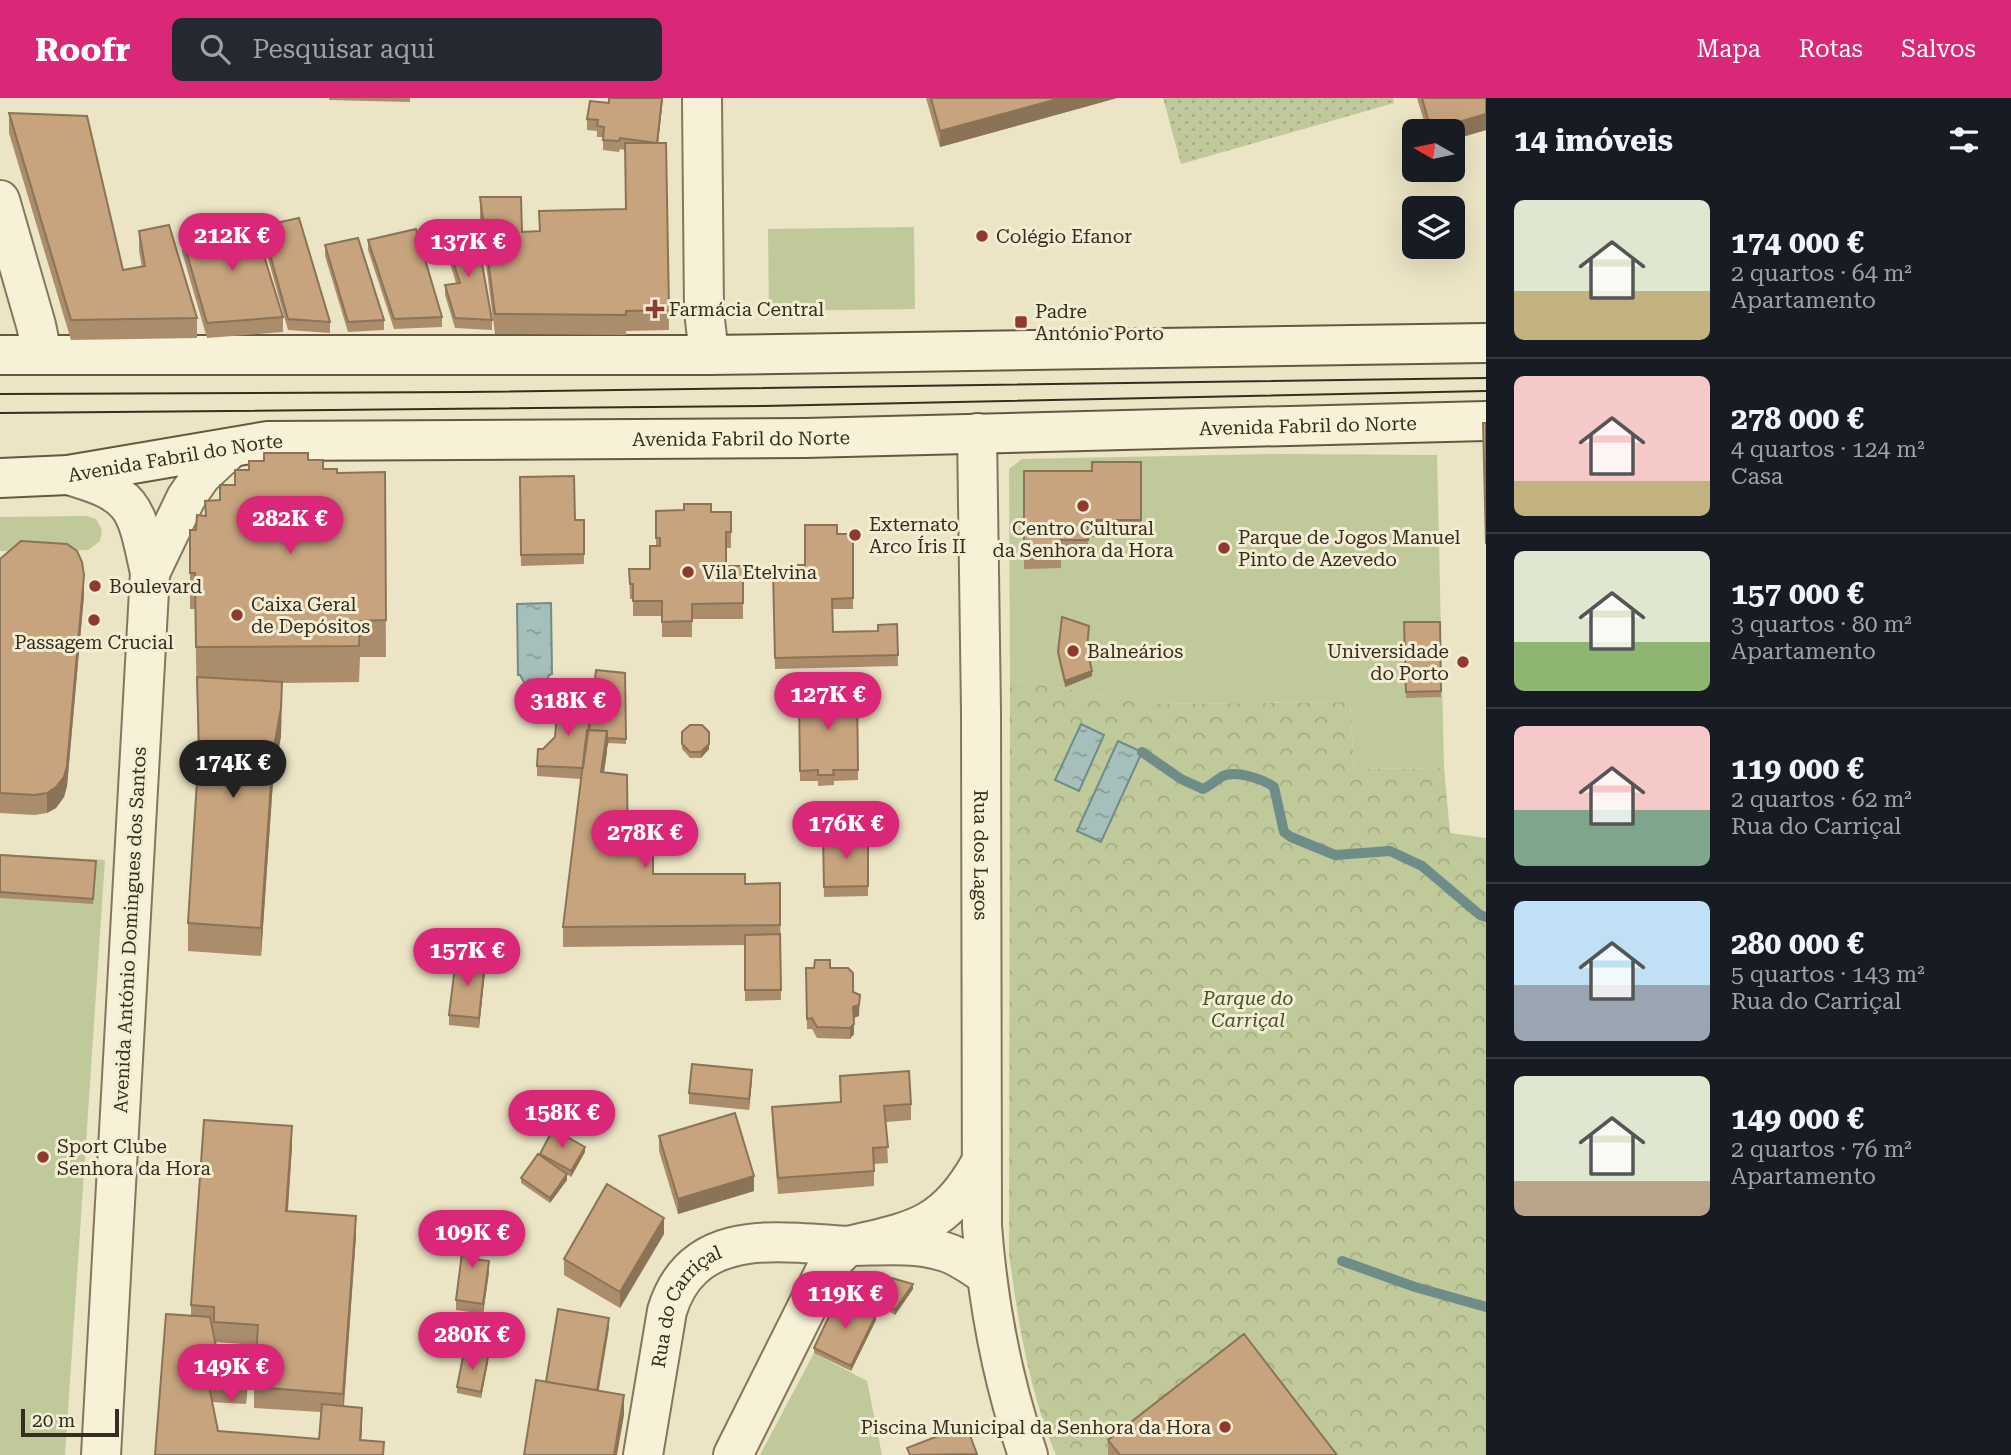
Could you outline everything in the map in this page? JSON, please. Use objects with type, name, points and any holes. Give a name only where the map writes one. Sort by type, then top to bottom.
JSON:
[{"type":"street","points":[[702,98],[704,310],[709,355]]},
{"type":"street","points":[[0,200],[42,354]]},
{"type":"street","points":[[0,355],[709,355],[1486,343]]},
{"type":"street","name":"Avenida Fabril do Norte","points":[[0,478],[68,475],[268,441],[791,438],[1486,421]]},
{"type":"street","name":"Rua dos Lagos","points":[[978,433],[981,712],[980,1164],[986,1275],[996,1340],[1018,1427],[1028,1455]]},
{"type":"street","points":[[150,573],[186,498],[201,476],[231,448]]},
{"type":"street","points":[[68,475],[104,486],[132,508],[141,528],[150,573]]},
{"type":"street","name":"Avenida António Domingues dos Santos","points":[[101,1455],[150,573]]},
{"type":"street","name":"Rua do Carriçal","points":[[848,1245],[904,1233],[942,1213],[960,1197],[980,1164]]},
{"type":"street","name":"Rua do Carriçal","points":[[643,1455],[671,1297],[682,1279],[704,1257],[723,1248],[750,1242],[918,1247],[943,1251],[986,1275]]},
{"type":"street","points":[[733,1455],[827,1267],[848,1245]]},
{"type":"green space","points":[[1163,98],[1393,98],[1394,103],[1181,164]]},
{"type":"green space","points":[[914,227],[915,309],[769,311],[768,229]]},
{"type":"green space","name":"Parque de Jogos Manuel Pinto de Azevedo","points":[[1278,454],[1437,455],[1444,768],[1354,769],[1350,702],[1151,704],[1010,679],[1009,469],[1022,459]]},
{"type":"green space","points":[[87,516],[96,519],[102,530],[100,541],[88,550],[0,551],[0,517]]},
{"type":"green space","name":"Parque do Carriçal","points":[[1010,679],[1151,704],[1350,702],[1354,769],[1444,768],[1450,833],[1486,838],[1486,1455],[1056,1455],[1032,1381],[1009,1254]]},
{"type":"green space","name":"Sport Clube Senhora da Hora","points":[[0,854],[105,860],[65,1455],[0,1455]]},
{"type":"green space","points":[[814,1353],[867,1381],[882,1455],[760,1455]]},
{"type":"water","points":[[551,603],[552,674],[545,685],[535,689],[526,686],[518,675],[517,604]]},
{"type":"water","points":[[1081,724],[1104,735],[1079,791],[1055,780]]},
{"type":"water","points":[[1118,741],[1142,752],[1101,842],[1077,831]]},
{"type":"building","points":[[609,98],[662,98],[657,143],[620,138],[619,141],[603,140],[604,127],[597,126],[598,120],[587,119],[590,101],[609,103]]},
{"type":"building","points":[[931,98],[1061,98],[940,131]]},
{"type":"building","points":[[1422,98],[1486,98],[1486,114],[1465,120],[1428,119]]},
{"type":"building","points":[[9,113],[87,116],[123,270],[145,266],[139,231],[169,225],[197,318],[71,320]]},
{"type":"building","points":[[625,143],[666,143],[669,310],[626,311],[626,315],[495,314],[480,197],[521,197],[522,232],[540,231],[539,211],[626,209]]},
{"type":"building","points":[[251,214],[283,317],[207,323],[182,237]]},
{"type":"building","points":[[299,218],[330,322],[288,319],[262,226]]},
{"type":"building","points":[[416,229],[442,317],[394,319],[368,240]]},
{"type":"building","points":[[476,230],[492,320],[455,318],[445,285],[460,283],[446,239]]},
{"type":"building","points":[[358,238],[384,320],[348,322],[325,245]]},
{"type":"building","points":[[1483,423],[1486,423],[1486,544]]},
{"type":"building","points":[[264,453],[308,453],[308,460],[323,460],[323,469],[337,469],[337,473],[385,472],[386,620],[360,621],[359,646],[196,647],[195,573],[190,573],[190,530],[196,530],[197,515],[206,516],[205,501],[220,500],[220,485],[235,485],[235,470],[249,470],[249,461],[264,461]]},
{"type":"building","name":"Centro Cultural da Senhora da Hora","points":[[1092,462],[1141,462],[1141,520],[1097,520],[1097,526],[1088,527],[1088,540],[1061,540],[1061,558],[1024,558],[1024,471],[1092,471]]},
{"type":"building","points":[[574,476],[575,520],[584,520],[584,554],[521,555],[520,477]]},
{"type":"building","name":"Vila Etelvina","points":[[684,504],[711,504],[711,512],[731,512],[731,532],[726,532],[726,566],[743,566],[743,603],[692,604],[692,621],[662,622],[662,601],[633,601],[633,584],[630,584],[629,569],[650,569],[650,546],[660,546],[660,538],[656,538],[656,511],[684,510]]},
{"type":"building","points":[[805,525],[837,525],[837,534],[847,534],[853,540],[853,598],[832,599],[833,632],[878,631],[878,625],[897,624],[898,655],[775,658],[773,571],[787,570],[792,579],[799,579],[798,565],[805,565]]},
{"type":"building","points":[[21,541],[67,544],[77,551],[84,575],[67,766],[64,777],[56,787],[47,793],[35,795],[0,793],[0,559]]},
{"type":"building","name":"Balneários","points":[[1062,617],[1089,626],[1087,649],[1092,671],[1065,681],[1058,652]]},
{"type":"building","points":[[1404,622],[1440,622],[1441,691],[1406,692]]},
{"type":"building","points":[[596,670],[625,673],[626,739],[608,738],[607,746],[607,731],[589,730]]},
{"type":"building","points":[[197,677],[282,682],[281,708],[273,753],[261,928],[188,923],[199,749]]},
{"type":"building","points":[[799,692],[857,692],[858,770],[833,770],[834,775],[818,775],[818,770],[800,771]]},
{"type":"building","points":[[558,704],[592,705],[583,768],[537,766],[538,749],[543,749],[555,737]]},
{"type":"building","points":[[690,725],[702,725],[709,732],[709,744],[701,752],[690,752],[682,744],[682,732]]},
{"type":"building","points":[[587,730],[607,731],[601,772],[627,775],[628,849],[653,850],[653,874],[745,874],[745,884],[780,883],[780,925],[563,927]]},
{"type":"building","points":[[868,835],[868,886],[824,887],[823,836]]},
{"type":"building","points":[[0,855],[96,861],[93,899],[0,892]]},
{"type":"building","points":[[780,934],[781,990],[745,990],[745,935]]},
{"type":"building","points":[[456,958],[485,961],[479,1018],[449,1015]]},
{"type":"building","points":[[815,960],[830,960],[830,968],[848,968],[853,973],[853,992],[860,995],[859,1005],[853,1007],[854,1024],[850,1028],[817,1027],[812,1018],[807,1019],[806,968],[814,968]]},
{"type":"building","points":[[692,1064],[752,1070],[749,1099],[689,1093]]},
{"type":"building","points":[[909,1071],[911,1104],[884,1106],[888,1147],[873,1148],[874,1171],[778,1178],[772,1107],[841,1102],[840,1076]]},
{"type":"building","points":[[735,1113],[754,1176],[678,1199],[659,1136]]},
{"type":"building","points":[[204,1120],[292,1126],[286,1211],[356,1216],[343,1394],[254,1387],[258,1325],[214,1322],[214,1307],[191,1305]]},
{"type":"building","points":[[553,1129],[585,1147],[571,1171],[540,1154]]},
{"type":"building","points":[[538,1154],[567,1174],[550,1198],[521,1178]]},
{"type":"building","points":[[607,1184],[664,1218],[620,1292],[564,1259]]},
{"type":"building","points":[[466,1222],[478,1224],[473,1259],[489,1261],[483,1304],[456,1300]]},
{"type":"building","points":[[888,1277],[913,1284],[895,1310],[874,1296]]},
{"type":"building","points":[[838,1297],[876,1315],[851,1366],[814,1348]]},
{"type":"building","points":[[558,1309],[609,1318],[597,1390],[546,1382]]},
{"type":"building","points":[[166,1314],[210,1317],[217,1351],[248,1353],[246,1384],[208,1381],[218,1431],[319,1439],[322,1404],[362,1408],[360,1440],[384,1442],[383,1455],[155,1455]]},
{"type":"building","name":"Piscina Municipal da Senhora da Hora","points":[[1244,1334],[1337,1455],[1120,1455],[1108,1440]]},
{"type":"building","points":[[464,1352],[488,1357],[481,1392],[457,1387]]},
{"type":"building","points":[[536,1380],[624,1395],[614,1455],[524,1455]]},
{"type":"building","points":[[966,1425],[977,1454],[910,1455],[907,1448]]},
{"type":"waterway","points":[[1142,752],[1181,779],[1203,789],[1228,774],[1249,776],[1263,781],[1274,787],[1284,832],[1291,837],[1335,855],[1390,851],[1422,866],[1480,915],[1486,917]]},
{"type":"waterway","points":[[1342,1261],[1415,1287],[1486,1307]]},
{"type":"tram line","points":[[0,394],[468,392],[1486,378]]},
{"type":"tram line","points":[[0,413],[763,406],[1486,391]]},
{"type":"place","name":"Colégio Efanor","points":[[982,236]]},
{"type":"place","name":"Farmácia Central","points":[[655,309]]},
{"type":"place","name":"Padre António Porto","points":[[1021,322]]},
{"type":"place","name":"Centro Cultural da Senhora da Hora","points":[[1083,506]]},
{"type":"place","name":"Externato Arco Íris II","points":[[855,535]]},
{"type":"place","name":"Parque de Jogos Manuel Pinto de Azevedo","points":[[1224,548]]},
{"type":"place","name":"Vila Etelvina","points":[[688,572]]},
{"type":"place","name":"Boulevard","points":[[95,586]]},
{"type":"place","name":"Caixa Geral de Depósitos","points":[[237,615]]},
{"type":"place","name":"Passagem Crucial","points":[[94,620]]},
{"type":"place","name":"Balneários","points":[[1073,651]]},
{"type":"place","name":"Universidade do Porto","points":[[1463,662]]},
{"type":"place","name":"Sport Clube Senhora da Hora","points":[[43,1157]]},
{"type":"place","name":"Piscina Municipal da Senhora da Hora","points":[[1225,1427]]}]
